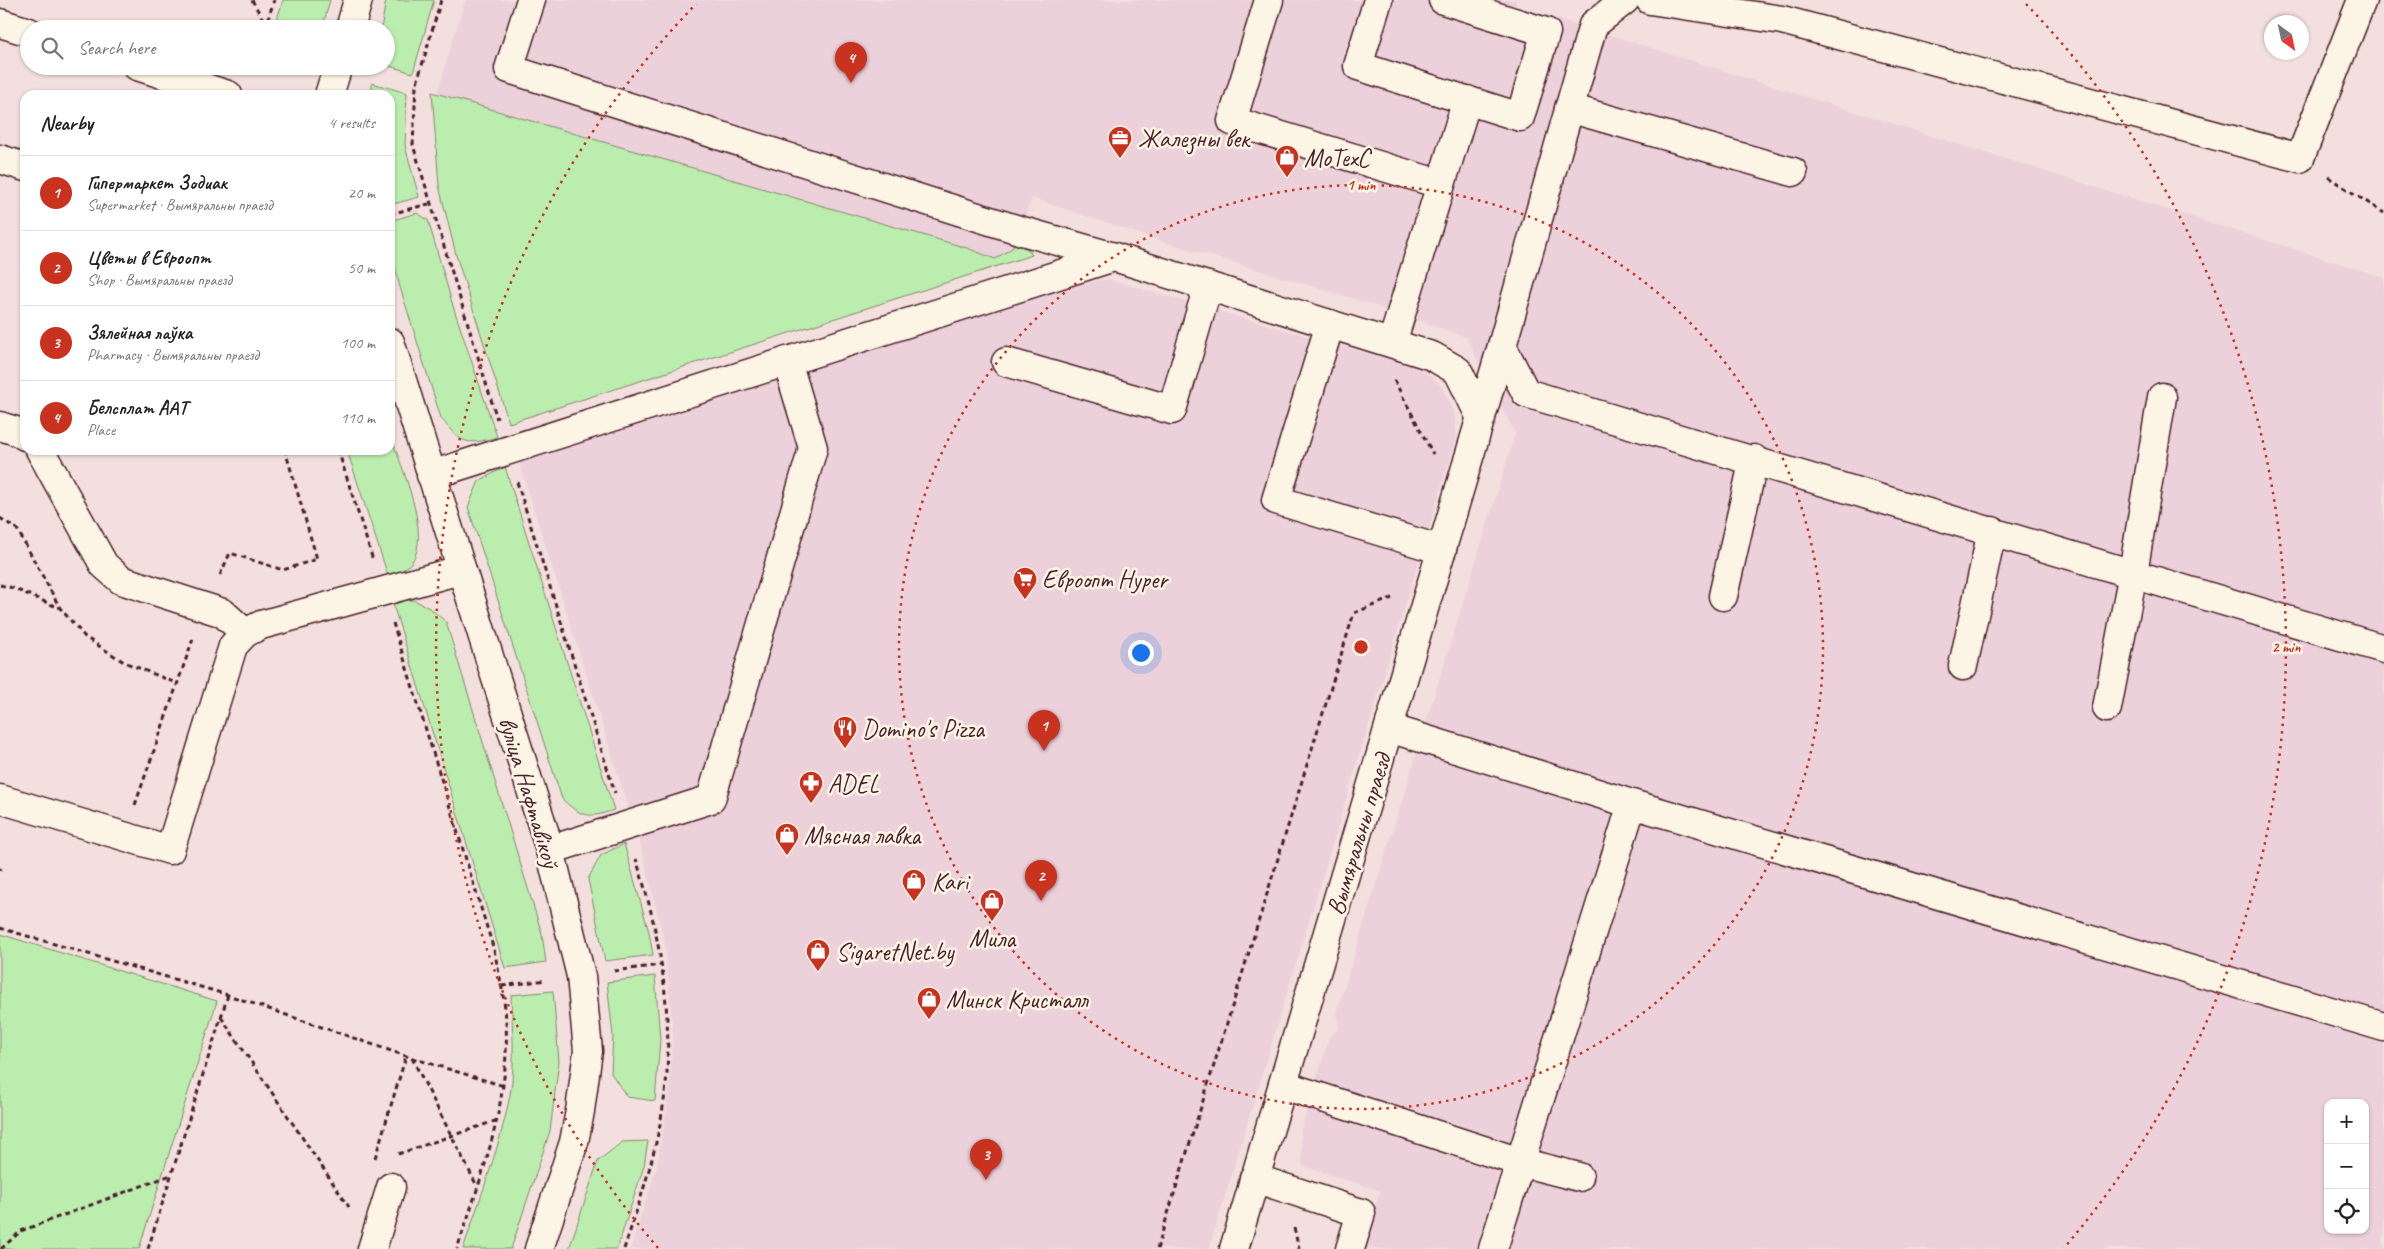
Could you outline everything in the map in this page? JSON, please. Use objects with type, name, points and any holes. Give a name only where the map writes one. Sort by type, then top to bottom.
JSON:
[{"type":"street","points":[[352,20],[358,0]]},
{"type":"street","points":[[531,0],[509,69],[1019,230],[1114,257],[1392,343],[1432,356],[1458,370],[1491,383],[1754,459],[2384,649]]},
{"type":"street","points":[[1269,0],[1232,121],[1440,184]]},
{"type":"street","points":[[1378,0],[1358,66],[1520,117],[1546,32],[1443,0]]},
{"type":"street","name":"Вымяральны праезд","points":[[1234,1249],[1481,418],[1593,25],[1625,0]]},
{"type":"street","points":[[1650,0],[1782,20],[2300,158],[2362,0]]},
{"type":"street","points":[[0,23],[20,29]]},
{"type":"street","points":[[165,75],[212,90]]},
{"type":"street","points":[[331,90],[336,75]]},
{"type":"street","points":[[1392,343],[1467,100]]},
{"type":"street","points":[[1569,108],[1793,172]]},
{"type":"street","points":[[0,160],[20,166]]},
{"type":"street","points":[[431,475],[1114,257]]},
{"type":"street","points":[[1006,362],[1172,410],[1208,286]]},
{"type":"street","points":[[1330,324],[1276,500],[1442,550]]},
{"type":"street","points":[[1502,346],[1526,393]]},
{"type":"street","name":"вуліца Нафтавікоў","points":[[395,358],[460,570],[550,850],[582,976],[588,1051],[574,1142],[539,1249]]},
{"type":"street","points":[[550,850],[711,799],[813,448],[787,361]]},
{"type":"street","points":[[1458,370],[1481,418]]},
{"type":"street","points":[[2107,708],[2133,573],[2162,397]]},
{"type":"street","points":[[0,426],[20,433]]},
{"type":"street","points":[[43,455],[104,565],[121,580],[223,612],[245,632]]},
{"type":"street","points":[[1723,596],[1754,459]]},
{"type":"street","points":[[1963,666],[1992,531]]},
{"type":"street","points":[[0,799],[170,850],[233,646],[245,632],[261,625],[460,570]]},
{"type":"street","points":[[1389,728],[1632,804],[2384,1027]]},
{"type":"street","points":[[1493,1249],[1632,804]]},
{"type":"street","points":[[1283,1085],[1520,1162],[1579,1177]]},
{"type":"street","points":[[1253,1183],[1254,1178],[1361,1213],[1350,1249]]},
{"type":"street","points":[[372,1249],[392,1187]]},
{"type":"path","points":[[252,0],[262,20]]},
{"type":"path","points":[[268,20],[274,0]]},
{"type":"path","points":[[441,0],[416,86],[413,145],[429,204],[626,826],[645,888],[658,944],[667,1014],[667,1063],[659,1127],[647,1178],[624,1249]]},
{"type":"path","points":[[2300,158],[2384,213]]},
{"type":"path","points":[[395,213],[429,204]]},
{"type":"path","points":[[1390,372],[1436,461]]},
{"type":"path","points":[[133,812],[176,683],[205,607],[230,553],[283,570],[317,558],[286,455]]},
{"type":"path","points":[[340,455],[384,592],[494,950],[502,986],[506,1022],[504,1086],[498,1120],[457,1249]]},
{"type":"path","points":[[0,518],[17,529],[60,608],[84,638],[124,662],[176,683]]},
{"type":"path","points":[[0,585],[60,608]]},
{"type":"path","points":[[1157,1249],[1354,613],[1396,596]]},
{"type":"path","points":[[0,928],[228,995],[412,1058],[504,1086]]},
{"type":"path","points":[[148,1249],[228,995]]},
{"type":"path","points":[[221,1017],[351,1210]]},
{"type":"path","points":[[382,1159],[374,1162],[406,1056]]},
{"type":"path","points":[[412,1058],[478,1186]]},
{"type":"path","points":[[391,1156],[498,1120]]},
{"type":"path","points":[[1,1249],[21,1231],[171,1174]]},
{"type":"shaded area","points":[[465,0],[1516,0],[1516,6],[2384,277],[2384,1249],[1362,1249],[1380,1191],[1302,1166],[1301,1130],[1330,1035],[1339,1029],[1336,1014],[1515,434],[1466,337],[1361,301],[1161,241],[1032,198],[1012,248],[995,259],[967,248],[437,94]]},
{"type":"shaded area","points":[[1107,279],[1423,369],[1441,386],[1454,410],[1457,436],[1209,1249],[630,1249],[656,1169],[669,1095],[673,1036],[665,945],[641,847],[519,463],[1084,282]]},
{"type":"green space","points":[[283,0],[330,0],[324,20],[277,20]]},
{"type":"green space","points":[[386,0],[434,0],[413,73],[395,68],[395,20],[383,20]]},
{"type":"green space","points":[[372,83],[407,93],[405,146],[419,197],[395,204],[395,90],[372,90]]},
{"type":"green space","points":[[432,92],[967,248],[995,259],[1012,248],[1014,244],[1028,249],[1032,255],[509,423],[456,255],[439,186]]},
{"type":"green space","points":[[417,213],[428,220],[453,306],[497,437],[471,442],[465,441],[459,438],[441,418],[395,268],[395,220]]},
{"type":"green space","points":[[395,447],[417,518],[418,535],[417,551],[411,563],[389,579],[349,455],[395,455]]},
{"type":"green space","points":[[505,467],[614,810],[598,815],[580,813],[562,799],[468,507],[479,481]]},
{"type":"green space","points":[[414,600],[431,609],[446,622],[542,934],[546,962],[505,968],[392,601]]},
{"type":"green space","points":[[624,844],[649,932],[653,955],[605,961],[588,879],[601,855]]},
{"type":"green space","points":[[0,934],[217,1001],[139,1249],[0,1249]]},
{"type":"green space","points":[[655,976],[660,1039],[655,1101],[627,1097],[611,1073],[613,1036],[607,982]]},
{"type":"green space","points":[[553,991],[559,1061],[550,1131],[511,1249],[463,1249],[495,1153],[510,1095],[513,1058],[511,995]]},
{"type":"green space","points":[[648,1141],[644,1166],[617,1249],[569,1249],[598,1161],[622,1142]]},
{"type":"place","name":"Белсплат ААТ","points":[[851,83]]},
{"type":"place","name":"Жалезны век","points":[[1120,159]]},
{"type":"place","name":"MoTexC","points":[[1287,178]]},
{"type":"place","name":"Евроопт Hyper","points":[[1025,600]]},
{"type":"place","name":"Domino's Pizza","points":[[845,749]]},
{"type":"place","name":"Гипермаркет Зодиак","points":[[1044,751]]},
{"type":"place","name":"ADEL","points":[[811,804]]},
{"type":"place","name":"Мясная лавка","points":[[787,856]]},
{"type":"place","name":"Цветы в Евроопт","points":[[1041,901]]},
{"type":"place","name":"Kari","points":[[914,902]]},
{"type":"place","name":"Мила","points":[[992,922]]},
{"type":"place","name":"SigaretNet.by","points":[[818,972]]},
{"type":"place","name":"Минск Кристалл","points":[[929,1020]]},
{"type":"place","name":"Зялейная лаўка","points":[[986,1180]]}]
